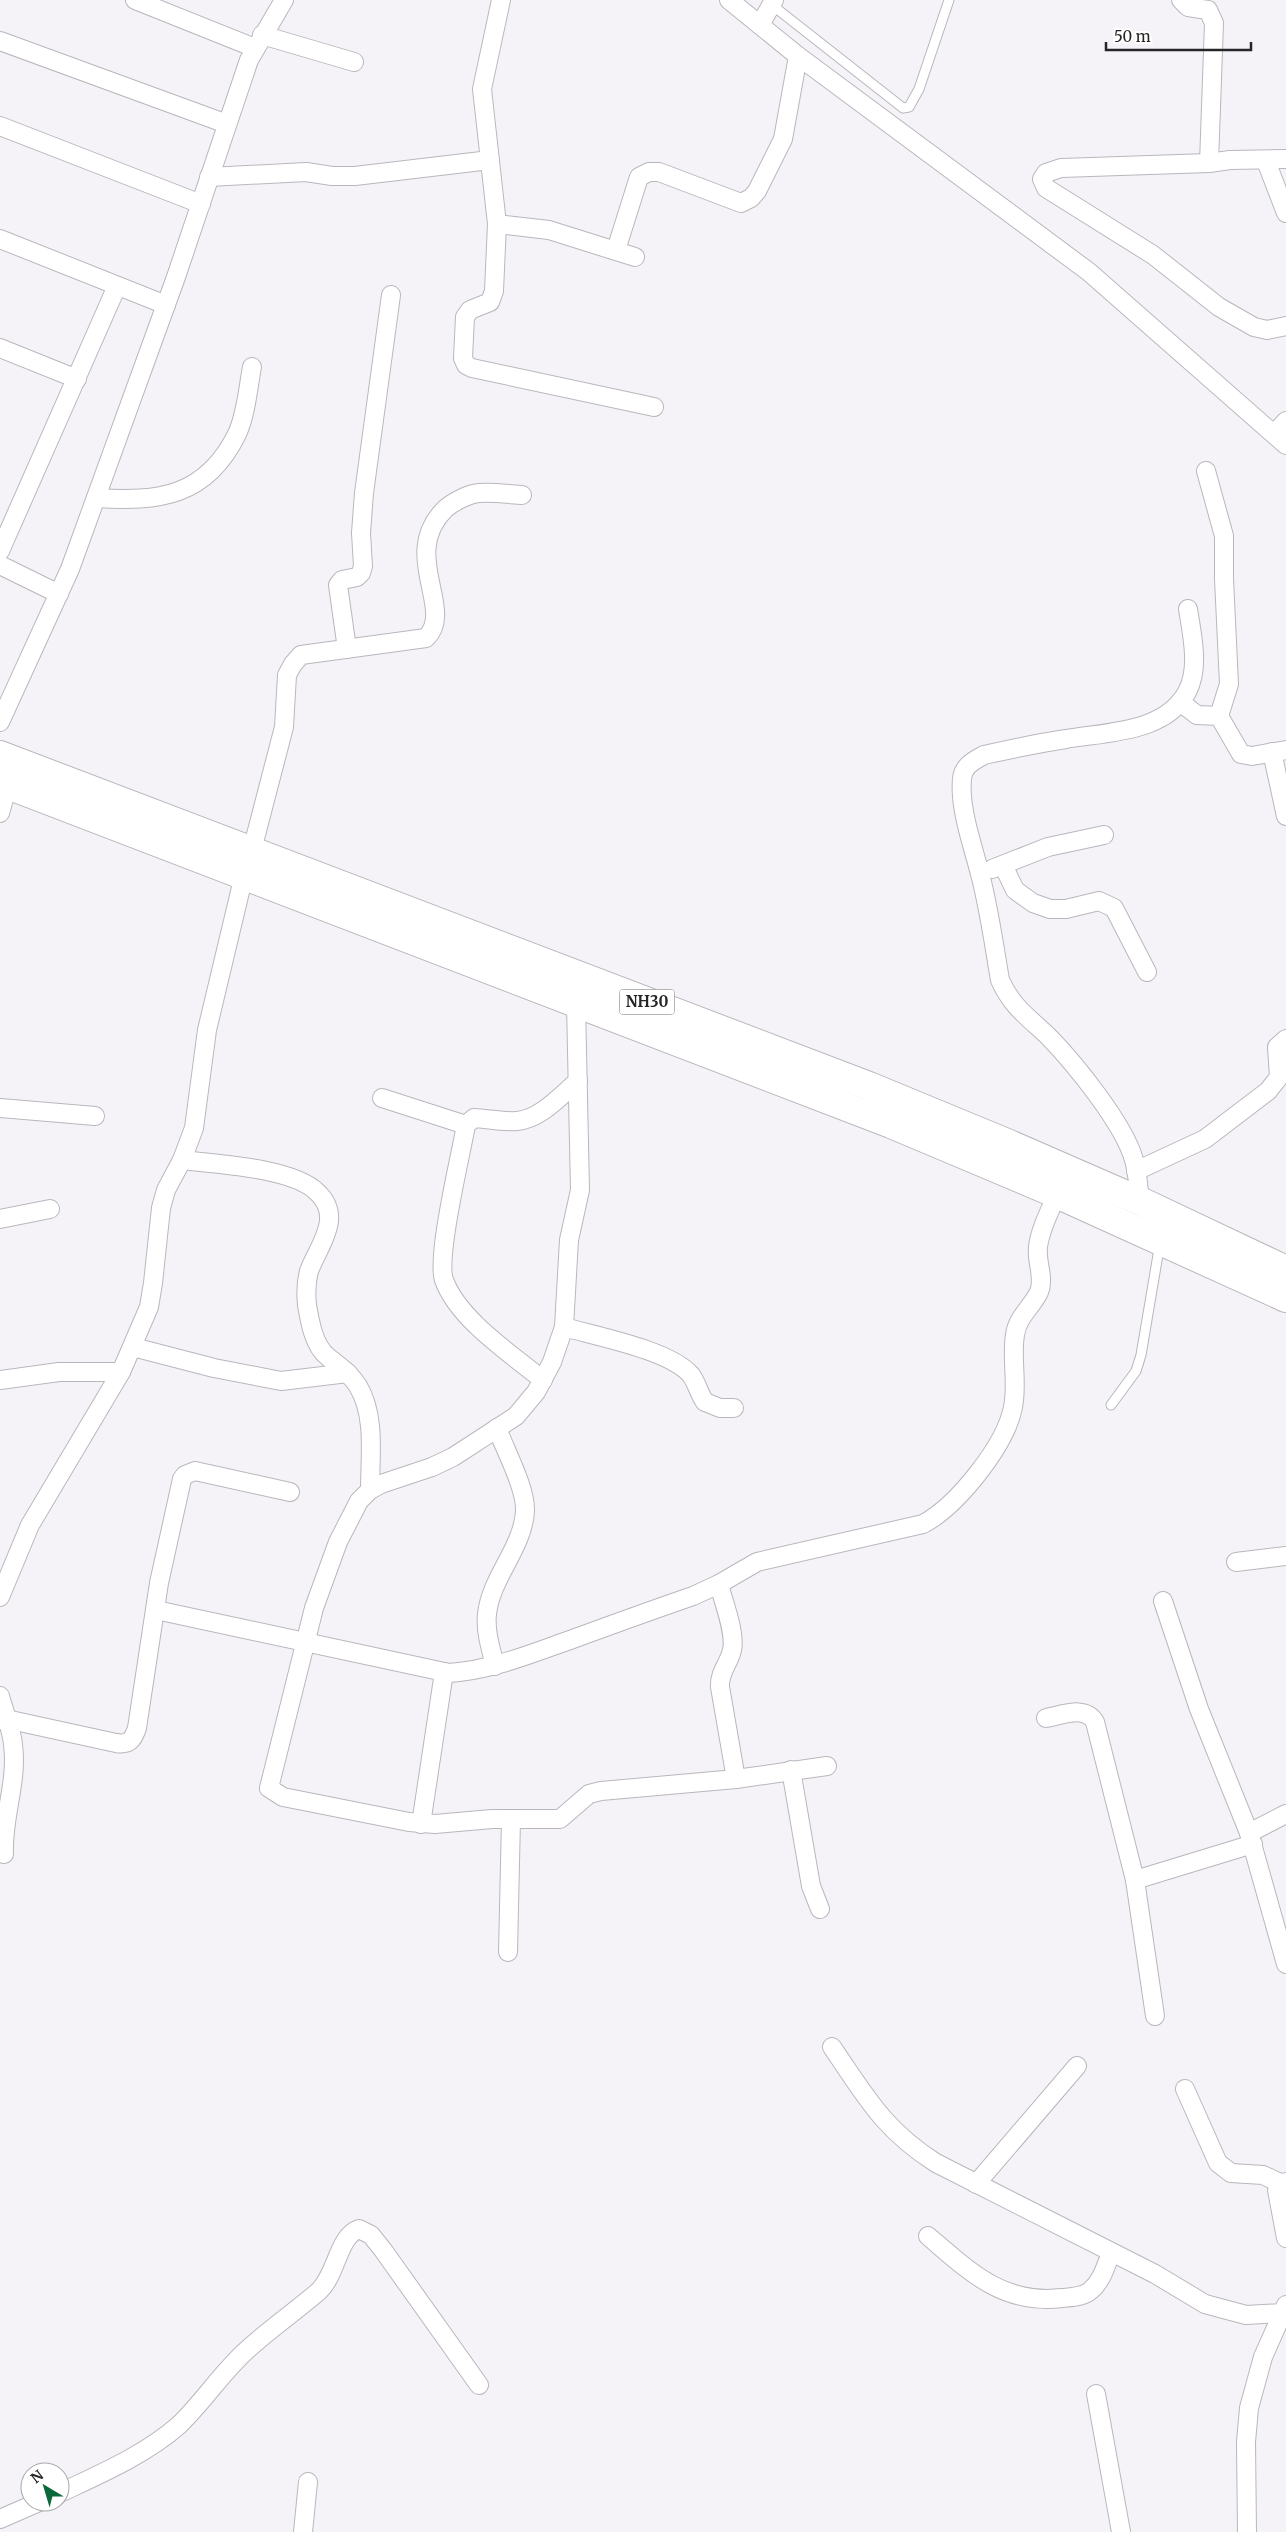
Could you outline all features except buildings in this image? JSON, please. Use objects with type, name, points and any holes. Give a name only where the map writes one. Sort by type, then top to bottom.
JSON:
[{"type":"highway","name":"NH30","points":[[0,755],[576,1004],[891,1124],[1056,1194],[1286,1298]]},
{"type":"highway","name":"NH30","points":[[4,784],[248,863],[869,1086],[1140,1201],[1286,1270]]},
{"type":"street","points":[[0,722],[59,594],[96,498],[258,41],[284,0]]},
{"type":"street","points":[[501,0],[482,90],[497,224],[494,291],[490,302],[470,310],[465,317],[463,350],[466,364],[472,368],[654,407]]},
{"type":"street","points":[[729,0],[798,56],[1089,272],[1280,440],[1286,421]]},
{"type":"street","points":[[1180,0],[1188,7],[1208,10],[1214,23],[1209,164]]},
{"type":"street","points":[[138,1],[258,41],[354,62]]},
{"type":"street","points":[[760,25],[773,3]]},
{"type":"street","points":[[0,40],[227,124]]},
{"type":"street","points":[[616,250],[639,177],[644,174],[659,172],[741,203],[752,198],[783,139],[798,56]]},
{"type":"street","points":[[0,126],[200,204]]},
{"type":"street","points":[[1286,159],[1266,161],[1230,160],[1209,164],[1061,168],[1046,173],[1042,179],[1046,188],[1153,255],[1219,307],[1254,327],[1267,330],[1286,326]]},
{"type":"street","points":[[209,177],[306,172],[332,176],[355,176],[490,160]]},
{"type":"street","points":[[1266,161],[1286,213]]},
{"type":"street","points":[[497,224],[549,230],[635,257]]},
{"type":"street","points":[[0,239],[166,305]]},
{"type":"street","points":[[0,551],[117,286]]},
{"type":"street","points":[[346,649],[338,590],[342,580],[357,577],[361,573],[363,566],[361,533],[364,493],[391,295]]},
{"type":"street","points":[[0,348],[77,379]]},
{"type":"street","points":[[96,498],[133,500],[186,490],[202,480],[218,465],[238,433],[252,367]]},
{"type":"street","points":[[1206,471],[1224,536],[1229,684],[1219,716],[1241,754],[1252,756],[1279,751],[1286,816]]},
{"type":"street","points":[[0,1597],[30,1525],[121,1372],[133,1347],[150,1299],[161,1208],[166,1190],[182,1160],[194,1128],[207,1030],[284,727],[287,675],[301,655],[426,638],[433,631],[436,616],[426,565],[426,548],[430,532],[438,517],[452,503],[478,493],[522,495]]},
{"type":"street","points":[[0,565],[59,594]]},
{"type":"street","points":[[1140,1201],[1133,1157],[1105,1106],[1050,1038],[1014,1006],[1000,980],[962,794],[962,778],[965,767],[984,755],[1130,729],[1157,720],[1180,702],[1188,691],[1193,668],[1188,609]]},
{"type":"street","points":[[1180,702],[1197,715],[1219,716]]},
{"type":"street","points":[[0,813],[4,784]]},
{"type":"street","points":[[980,875],[1048,847],[1104,835]]},
{"type":"street","points":[[1003,865],[1015,890],[1023,897],[1042,906],[1050,909],[1066,909],[1100,901],[1114,908],[1146,972]]},
{"type":"street","points":[[576,1004],[580,1190],[570,1240],[564,1327],[552,1362],[536,1392],[516,1416],[432,1467],[370,1490],[349,1517],[338,1542],[305,1643],[269,1788],[283,1797],[421,1824],[511,1819],[560,1819],[588,1794],[601,1791],[736,1779],[827,1766]]},
{"type":"street","points":[[1136,1171],[1205,1139],[1268,1091],[1278,1076],[1276,1047],[1286,1039]]},
{"type":"street","points":[[543,1380],[483,1331],[460,1306],[444,1279],[443,1254],[466,1125],[474,1118],[510,1121],[527,1119],[544,1109],[578,1081]]},
{"type":"street","points":[[382,1098],[466,1125]]},
{"type":"street","points":[[0,1108],[95,1116]]},
{"type":"street","points":[[182,1160],[296,1177],[317,1191],[326,1202],[330,1218],[319,1253],[309,1271],[306,1288],[307,1304],[319,1347],[326,1356],[348,1373],[358,1386],[366,1403],[371,1426],[370,1490]]},
{"type":"street","points":[[156,1610],[444,1672],[464,1672],[496,1666],[719,1584],[757,1562],[780,1555],[923,1524],[938,1516],[964,1491],[1003,1436],[1010,1422],[1014,1405],[1015,1334],[1020,1320],[1039,1293],[1041,1283],[1038,1248],[1056,1194]]},
{"type":"street","points":[[0,1219],[50,1209]]},
{"type":"street","points":[[564,1327],[642,1348],[681,1366],[691,1375],[705,1402],[720,1408],[734,1408]]},
{"type":"street","points":[[133,1347],[214,1368],[281,1381],[348,1373]]},
{"type":"street","points":[[0,1380],[59,1372],[121,1372]]},
{"type":"street","points":[[496,1666],[488,1638],[487,1612],[492,1596],[517,1543],[525,1511],[522,1491],[497,1428]]},
{"type":"street","points":[[3,1720],[116,1743],[126,1744],[130,1742],[136,1728],[176,1502],[185,1475],[195,1471],[290,1492]]},
{"type":"street","points":[[1236,1562],[1286,1556]]},
{"type":"street","points":[[719,1584],[732,1644],[732,1650],[719,1678],[736,1779]]},
{"type":"street","points":[[1163,1601],[1199,1709],[1251,1838],[1286,1964]]},
{"type":"street","points":[[421,1824],[444,1672]]},
{"type":"street","points":[[0,1696],[3,1720],[14,1746],[3,1837],[4,1854]]},
{"type":"street","points":[[1046,1718],[1084,1712],[1091,1715],[1095,1722],[1135,1880],[1155,2016]]},
{"type":"street","points":[[792,1770],[811,1886],[820,1909]]},
{"type":"street","points":[[1135,1880],[1251,1838],[1286,1814]]},
{"type":"street","points":[[508,1952],[511,1819]]},
{"type":"street","points":[[832,2047],[872,2106],[896,2134],[936,2164],[1154,2274],[1205,2304],[1246,2315],[1284,2309]]},
{"type":"street","points":[[976,2184],[1077,2066]]},
{"type":"street","points":[[1185,2089],[1218,2163],[1231,2174],[1263,2175],[1284,2183],[1277,2190],[1277,2199],[1286,2238]]},
{"type":"street","points":[[70,2488],[129,2458],[178,2426],[202,2401],[227,2369],[249,2348],[320,2290],[332,2272],[348,2236],[359,2229],[371,2235],[383,2250],[479,2385]]},
{"type":"street","points":[[928,2236],[973,2275],[1008,2293],[1028,2298],[1049,2300],[1087,2293],[1100,2280],[1111,2253]]},
{"type":"street","points":[[1246,2532],[1246,2442],[1249,2408],[1263,2357],[1284,2309]]},
{"type":"street","points":[[1096,2394],[1120,2532]]},
{"type":"street","points":[[303,2532],[308,2482]]},
{"type":"street","points":[[0,2519],[20,2510]]},
{"type":"lane","points":[[773,3],[903,108],[909,107],[919,89],[949,0]]},
{"type":"lane","points":[[1111,1405],[1136,1371],[1141,1355],[1160,1240]]}]
